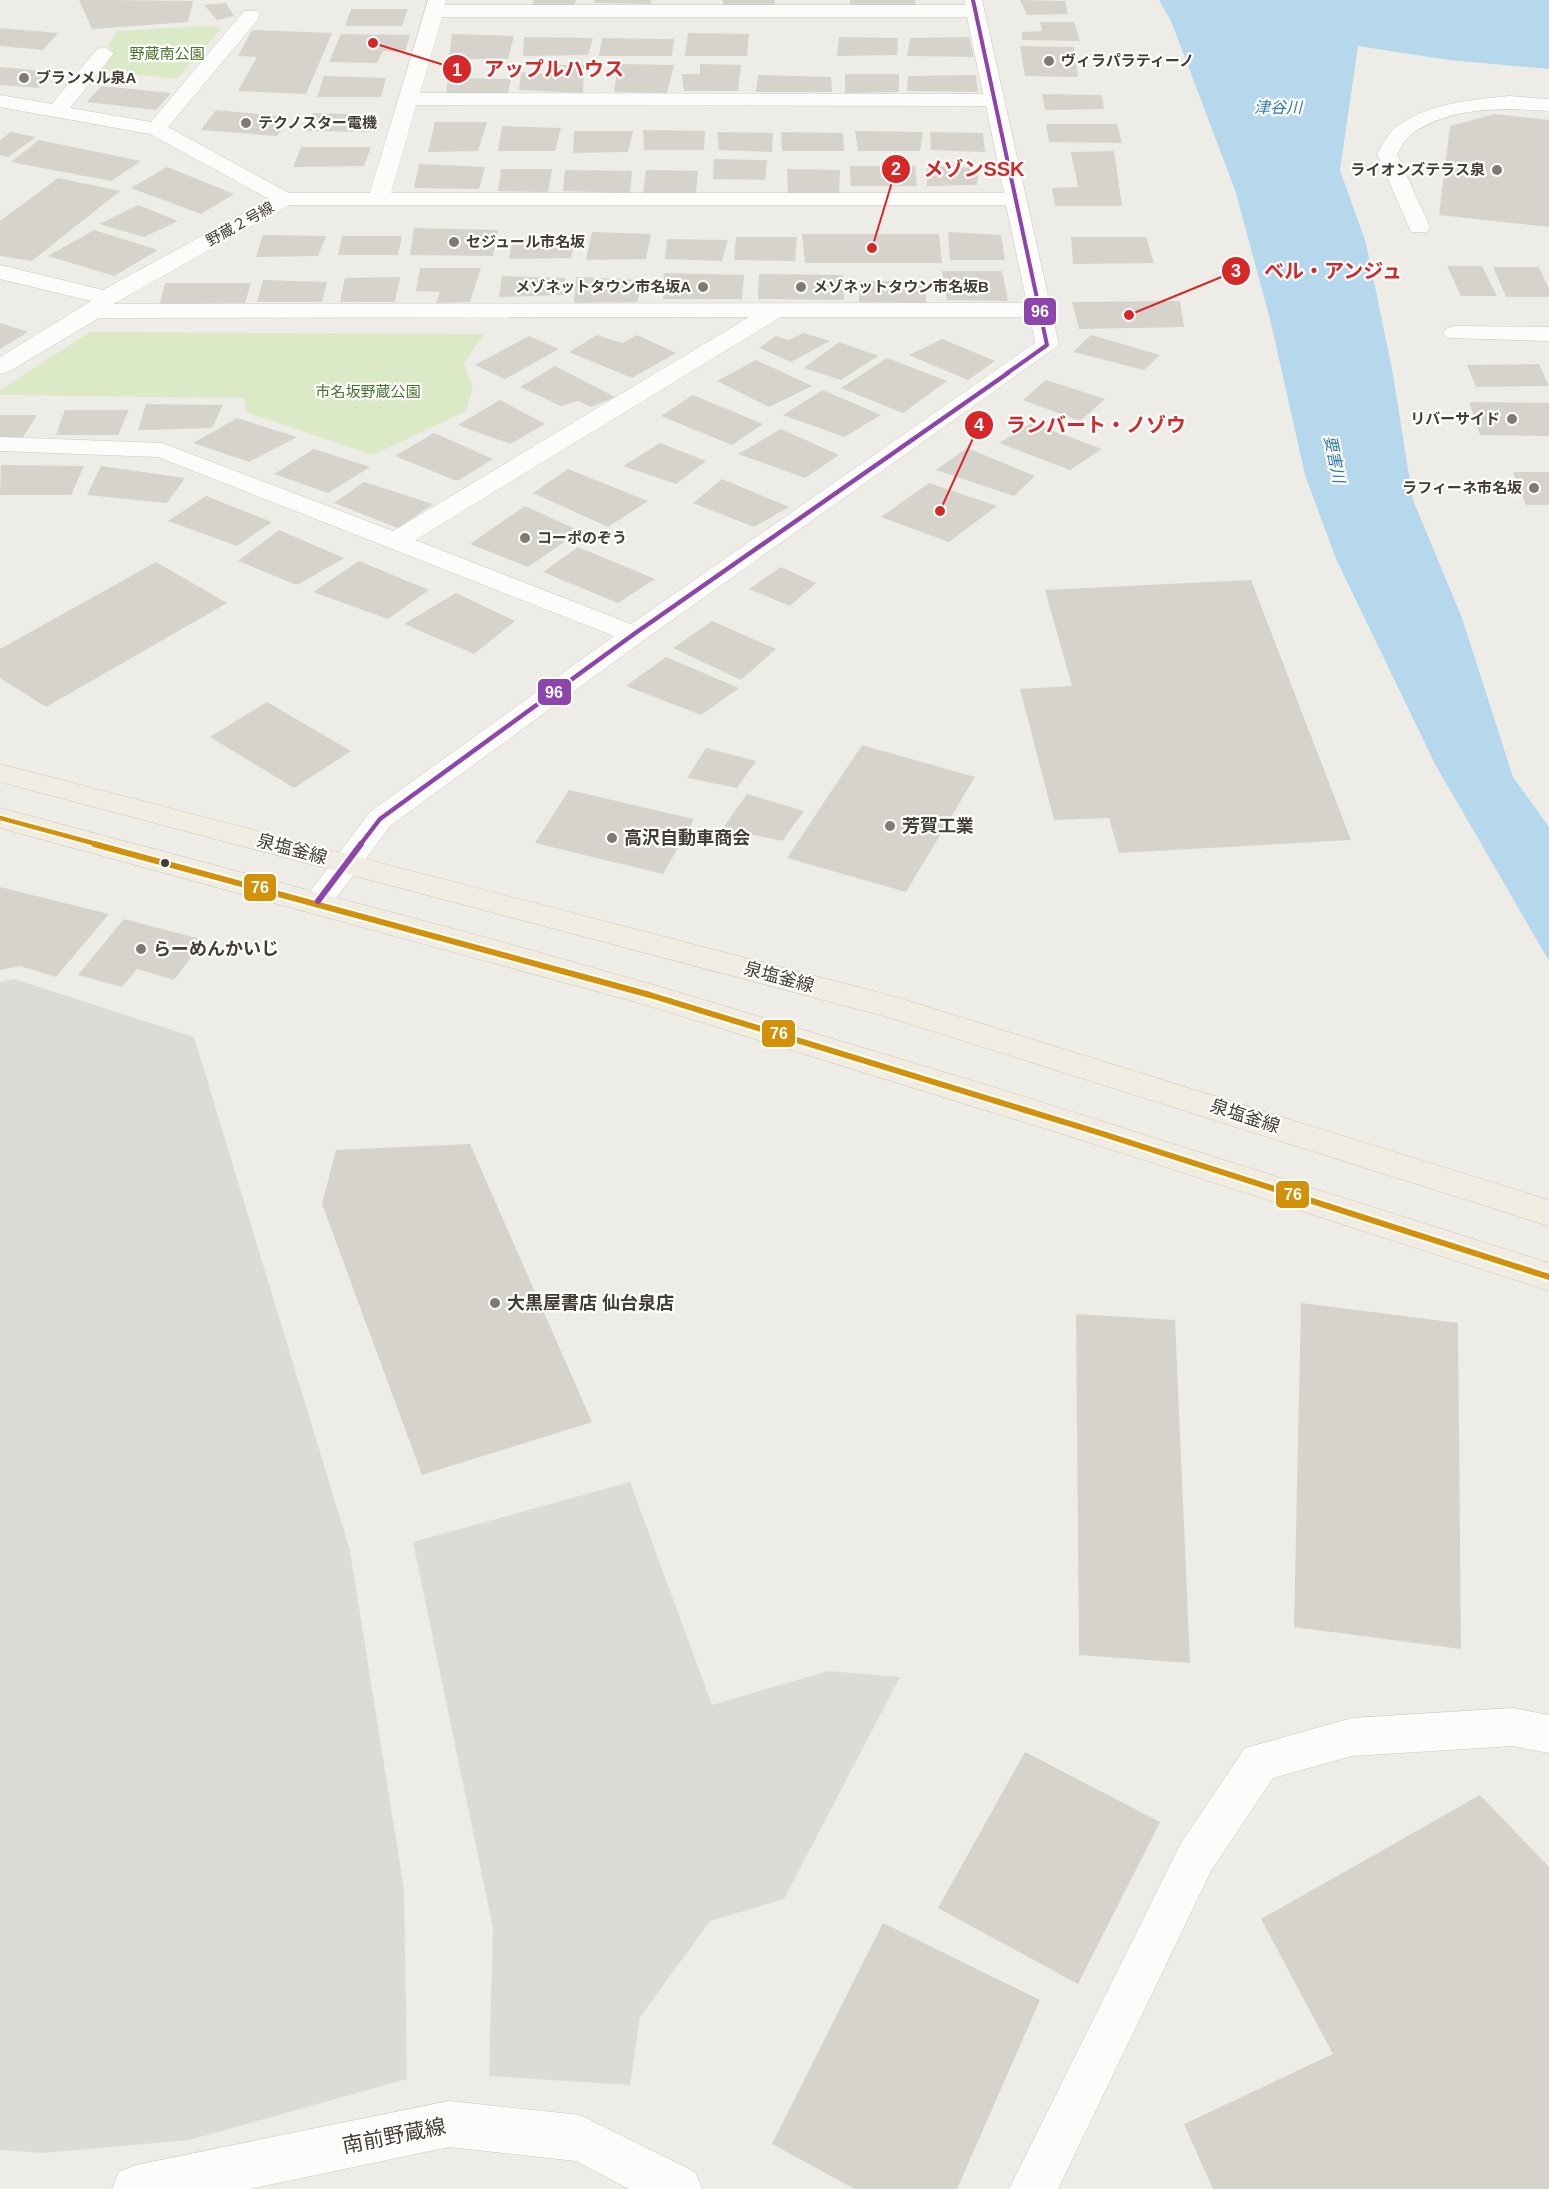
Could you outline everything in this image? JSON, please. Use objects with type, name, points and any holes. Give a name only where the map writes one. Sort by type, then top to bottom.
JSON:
[{"type":"main road","name":"泉塩釜線","points":[[0,773],[896,1008],[1549,1213]]},
{"type":"main road","points":[[0,818],[318,901],[646,994],[1031,1110],[1549,1277]]},
{"type":"street","points":[[318,901],[380,819],[634,634],[1047,345],[975,6],[435,5],[379,199]]},
{"type":"street","points":[[156,129],[251,15]]},
{"type":"street","points":[[57,111],[104,54]]},
{"type":"street","points":[[408,99],[996,100]]},
{"type":"street","points":[[0,102],[156,129],[285,199]]},
{"type":"street","points":[[1419,227],[1387,153],[1401,132],[1431,116],[1459,107],[1509,102],[1549,105]]},
{"type":"street","name":"野蔵２号線","points":[[0,367],[100,304],[285,199],[1017,199]]},
{"type":"street","points":[[0,272],[100,304],[775,311],[1040,310]]},
{"type":"street","points":[[395,541],[775,311]]},
{"type":"street","points":[[1455,333],[1549,334]]},
{"type":"street","points":[[0,444],[162,450],[634,634]]},
{"type":"street","points":[[1033,2189],[1196,1857],[1260,1762],[1352,1737],[1513,1727],[1549,1734]]},
{"type":"street","name":"南前野蔵線","points":[[136,2189],[449,2124],[580,2138],[678,2189]]},
{"type":"green space","name":"野蔵南公園","points":[[208,26],[222,28],[177,79],[102,70],[114,53],[107,47],[117,31]]},
{"type":"green space","name":"市名坂野蔵公園","points":[[90,332],[484,334],[464,363],[473,388],[466,411],[373,455],[246,412],[244,398],[0,395],[0,390]]},
{"type":"shaded area","points":[[14,979],[194,1037],[350,1551],[404,1890],[407,2079],[189,2140],[43,2153],[0,2150],[0,982]]},
{"type":"shaded area","points":[[630,1482],[712,1705],[828,1671],[900,1677],[784,1899],[710,1921],[640,2017],[630,2085],[489,2076],[493,1928],[413,1542]]},
{"type":"water","name":"津谷川","points":[[1159,0],[1549,0],[1549,69],[1449,60],[1358,46],[1340,170],[1366,243],[1392,369],[1413,500],[1462,618],[1513,777],[1549,827],[1549,961],[1435,764],[1336,559],[1305,475],[1270,319],[1235,190],[1171,21]]},
{"type":"building","points":[[79,0],[193,1],[188,22],[92,29]]},
{"type":"building","points":[[533,0],[576,0],[574,6],[533,5]]},
{"type":"building","points":[[595,0],[651,0],[651,4],[594,3]]},
{"type":"building","points":[[723,0],[775,0],[774,5],[723,5]]},
{"type":"building","points":[[850,0],[915,0],[916,5],[850,6]]},
{"type":"building","points":[[1020,0],[1065,1],[1068,14],[1027,15]]},
{"type":"building","points":[[226,3],[234,16],[217,20],[204,5]]},
{"type":"building","points":[[351,9],[408,9],[402,26],[345,26]]},
{"type":"building","points":[[1040,22],[1074,22],[1080,41],[1022,40],[1022,32],[1042,31]]},
{"type":"building","points":[[0,28],[58,33],[43,50],[0,46]]},
{"type":"building","points":[[252,30],[332,33],[306,94],[238,91],[257,57],[238,56]]},
{"type":"building","points":[[688,33],[749,34],[747,56],[685,56]]},
{"type":"building","points":[[341,34],[410,35],[405,52],[383,51],[377,63],[329,62]]},
{"type":"building","points":[[452,34],[514,36],[508,59],[449,59]]},
{"type":"building","points":[[524,37],[593,38],[588,55],[523,56]]},
{"type":"building","points":[[839,37],[898,38],[897,55],[837,56]]},
{"type":"building","points":[[969,37],[974,57],[907,56],[910,38]]},
{"type":"building","points":[[602,38],[674,39],[672,56],[599,56]]},
{"type":"building","name":"ヴィラパラティーノ","points":[[1020,46],[1074,47],[1078,77],[1025,76]]},
{"type":"building","points":[[618,64],[674,65],[667,93],[614,92]]},
{"type":"building","points":[[700,64],[741,65],[738,91],[684,91],[682,74],[700,74]]},
{"type":"building","points":[[549,65],[584,65],[583,93],[519,90],[521,72],[547,74]]},
{"type":"building","name":"ブランメル泉A","points":[[0,67],[54,72],[38,88],[0,85]]},
{"type":"building","points":[[845,74],[899,74],[899,92],[845,93]]},
{"type":"building","points":[[758,75],[831,77],[832,92],[756,92]]},
{"type":"building","points":[[976,75],[978,92],[907,91],[908,76]]},
{"type":"building","points":[[324,76],[386,78],[381,97],[317,97]]},
{"type":"building","points":[[448,78],[511,79],[508,93],[446,94]]},
{"type":"building","points":[[101,86],[171,93],[156,110],[87,102]]},
{"type":"building","points":[[1042,94],[1102,95],[1104,109],[1045,110]]},
{"type":"building","name":"テクノスター電機","points":[[216,110],[290,117],[277,136],[201,130]]},
{"type":"building","points":[[313,113],[378,115],[371,132],[306,131]]},
{"type":"building","name":"ライオンズテラス泉","points":[[1495,114],[1549,120],[1549,227],[1439,215],[1450,126]]},
{"type":"building","points":[[435,122],[487,122],[478,151],[428,152]]},
{"type":"building","points":[[1046,124],[1117,124],[1122,143],[1049,142]]},
{"type":"building","points":[[502,126],[561,128],[555,151],[498,151]]},
{"type":"building","points":[[643,130],[705,131],[704,150],[644,150]]},
{"type":"building","points":[[574,131],[633,131],[628,152],[573,153]]},
{"type":"building","points":[[855,131],[923,132],[920,151],[858,151]]},
{"type":"building","points":[[11,132],[36,137],[8,157],[0,155],[0,140]]},
{"type":"building","points":[[717,132],[773,133],[772,152],[719,150]]},
{"type":"building","points":[[781,132],[843,133],[844,151],[782,151]]},
{"type":"building","points":[[930,132],[983,133],[985,152],[931,150]]},
{"type":"building","points":[[39,140],[141,161],[111,181],[11,162]]},
{"type":"building","points":[[301,147],[371,147],[364,166],[293,167]]},
{"type":"building","points":[[1114,151],[1122,206],[1055,206],[1052,188],[1078,187],[1071,152]]},
{"type":"building","points":[[714,159],[767,160],[765,180],[713,179]]},
{"type":"building","points":[[419,164],[485,167],[479,189],[414,188]]},
{"type":"building","points":[[850,166],[915,166],[917,186],[851,186]]},
{"type":"building","points":[[927,166],[979,168],[977,185],[927,186]]},
{"type":"building","points":[[167,167],[234,194],[201,214],[131,188]]},
{"type":"building","points":[[501,169],[552,169],[548,192],[498,191]]},
{"type":"building","points":[[787,169],[840,170],[839,193],[788,193]]},
{"type":"building","points":[[565,170],[632,171],[630,193],[563,191]]},
{"type":"building","points":[[646,170],[698,171],[696,193],[643,194]]},
{"type":"building","points":[[58,178],[120,191],[32,261],[0,256],[0,221]]},
{"type":"building","points":[[138,205],[178,221],[144,237],[99,224]]},
{"type":"building","name":"セジュール市名坂","points":[[414,228],[498,230],[493,256],[410,255]]},
{"type":"building","points":[[94,230],[158,250],[114,276],[48,256]]},
{"type":"building","points":[[592,232],[651,234],[646,259],[586,260]]},
{"type":"building","points":[[948,232],[1001,235],[1005,260],[950,260]]},
{"type":"building","points":[[802,234],[939,234],[942,263],[805,263]]},
{"type":"building","points":[[263,235],[326,236],[318,256],[256,257]]},
{"type":"building","points":[[342,236],[402,236],[398,255],[338,255]]},
{"type":"building","points":[[736,237],[797,237],[795,261],[734,260]]},
{"type":"building","points":[[1071,237],[1146,237],[1154,263],[1073,264]]},
{"type":"building","points":[[513,238],[575,238],[571,258],[509,259]]},
{"type":"building","points":[[667,239],[728,240],[722,261],[665,259]]},
{"type":"building","points":[[1447,266],[1482,266],[1497,296],[1461,296]]},
{"type":"building","points":[[1493,267],[1539,267],[1549,289],[1549,297],[1506,297]]},
{"type":"building","points":[[420,268],[481,268],[470,302],[436,303],[440,292],[416,291]]},
{"type":"building","points":[[942,271],[1002,271],[1008,301],[947,300]]},
{"type":"building","name":"メゾネットタウン市名坂A","points":[[664,273],[744,275],[742,299],[663,299]]},
{"type":"building","name":"メゾネットタウン市名坂B","points":[[759,274],[843,275],[844,300],[758,299]]},
{"type":"building","points":[[502,276],[565,278],[564,295],[499,297]]},
{"type":"building","points":[[400,277],[395,302],[340,302],[345,278]]},
{"type":"building","points":[[576,277],[644,280],[637,302],[574,303]]},
{"type":"building","points":[[263,280],[327,282],[322,302],[257,302]]},
{"type":"building","points":[[859,281],[926,281],[926,303],[859,302]]},
{"type":"building","points":[[165,283],[251,283],[245,303],[160,304]]},
{"type":"building","points":[[1180,301],[1184,327],[1079,329],[1072,302]]},
{"type":"building","points":[[0,323],[28,332],[0,349]]},
{"type":"building","points":[[804,333],[830,341],[791,362],[759,348],[776,336],[788,340]]},
{"type":"building","points":[[597,335],[622,343],[637,335],[676,353],[632,378],[569,352]]},
{"type":"building","points":[[1091,335],[1160,355],[1144,370],[1073,352]]},
{"type":"building","points":[[529,336],[559,349],[505,379],[475,365]]},
{"type":"building","points":[[942,339],[995,361],[968,380],[909,355]]},
{"type":"building","points":[[839,342],[878,356],[841,380],[804,368]]},
{"type":"building","points":[[887,358],[947,381],[903,413],[841,388]]},
{"type":"building","points":[[756,360],[812,386],[769,407],[717,381]]},
{"type":"building","points":[[1539,364],[1549,386],[1476,387],[1467,365]]},
{"type":"building","points":[[555,366],[615,397],[591,407],[578,401],[561,406],[520,387]]},
{"type":"building","points":[[1046,380],[1105,399],[1080,421],[1023,400]]},
{"type":"building","points":[[823,390],[881,415],[844,437],[783,415]]},
{"type":"building","points":[[693,395],[763,424],[732,445],[661,416]]},
{"type":"building","points":[[500,400],[545,424],[510,444],[458,425]]},
{"type":"building","name":"リバーサイド","points":[[1469,402],[1549,403],[1549,436],[1480,435]]},
{"type":"building","points":[[146,404],[223,405],[212,428],[138,430]]},
{"type":"building","points":[[65,410],[129,410],[118,435],[56,435]]},
{"type":"building","points":[[0,415],[37,415],[23,437],[0,437]]},
{"type":"building","points":[[237,418],[297,437],[249,462],[193,443]]},
{"type":"building","points":[[1032,423],[1102,449],[1070,470],[999,443]]},
{"type":"building","points":[[781,429],[839,455],[805,478],[738,454]]},
{"type":"building","points":[[434,433],[493,459],[457,481],[395,456]]},
{"type":"building","points":[[660,443],[706,461],[676,484],[623,466]]},
{"type":"building","points":[[967,448],[1035,476],[1014,496],[936,470]]},
{"type":"building","points":[[314,449],[370,467],[328,493],[274,474]]},
{"type":"building","points":[[1,465],[84,466],[71,495],[0,495]]},
{"type":"building","points":[[101,466],[185,478],[167,503],[87,495]]},
{"type":"building","points":[[568,469],[648,501],[608,527],[533,493]]},
{"type":"building","name":"ラフィーネ市名坂","points":[[1513,472],[1549,472],[1549,505],[1526,505]]},
{"type":"building","points":[[722,479],[789,507],[754,527],[693,503]]},
{"type":"building","points":[[364,482],[433,504],[398,528],[334,503]]},
{"type":"building","points":[[929,483],[997,506],[949,542],[881,517]]},
{"type":"building","points":[[206,496],[272,522],[237,546],[168,521]]},
{"type":"building","name":"コーポのぞう","points":[[525,506],[580,531],[528,567],[470,544]]},
{"type":"building","points":[[279,530],[344,558],[297,585],[238,561]]},
{"type":"building","points":[[578,547],[655,579],[618,603],[543,572]]},
{"type":"building","points":[[359,561],[429,590],[388,619],[313,592]]},
{"type":"building","points":[[156,562],[227,603],[46,707],[0,678],[0,649]]},
{"type":"building","points":[[781,567],[816,583],[790,606],[749,589]]},
{"type":"building","points":[[1251,580],[1351,840],[1119,853],[1109,818],[1054,820],[1020,689],[1072,686],[1045,590]]},
{"type":"building","points":[[456,593],[515,621],[474,654],[404,624]]},
{"type":"building","points":[[712,621],[776,649],[741,680],[673,648]]},
{"type":"building","points":[[666,657],[739,688],[701,715],[626,686]]},
{"type":"building","points":[[267,702],[351,751],[294,788],[210,737]]},
{"type":"building","points":[[862,745],[975,777],[906,892],[787,858]]},
{"type":"building","points":[[706,748],[756,761],[737,788],[687,778]]},
{"type":"building","points":[[569,790],[694,819],[663,874],[535,843]]},
{"type":"building","points":[[747,794],[804,811],[782,841],[723,828]]},
{"type":"building","points":[[0,887],[109,914],[56,977],[20,966],[0,970]]},
{"type":"building","points":[[124,919],[204,940],[174,980],[137,969],[122,987],[78,975]]},
{"type":"building","points":[[470,1144],[592,1422],[422,1475],[322,1204],[336,1150]]},
{"type":"building","points":[[1301,1303],[1458,1323],[1461,1649],[1294,1627]]},
{"type":"building","points":[[1076,1314],[1175,1320],[1190,1663],[1079,1655]]},
{"type":"building","points":[[1025,1752],[1160,1822],[1078,1984],[938,1908]]},
{"type":"building","points":[[1480,1795],[1549,1867],[1549,2189],[1213,2189],[1184,2124],[1333,2054],[1261,1919]]},
{"type":"building","points":[[883,1923],[1040,2000],[957,2189],[855,2189],[772,2144]]},
{"type":"transit line","name":"96","points":[[318,901],[380,819],[634,634],[1047,345],[973,0]]},
{"type":"transit line","name":"76","points":[[0,818],[488,949],[650,995],[1100,1133],[1549,1277]]},
{"type":"place","name":"アップルハウス","points":[[373,43]]},
{"type":"place","name":"ヴィラパラティーノ","points":[[1049,61]]},
{"type":"place","name":"ブランメル泉A","points":[[24,78]]},
{"type":"place","name":"テクノスター電機","points":[[246,123]]},
{"type":"place","name":"ライオンズテラス泉","points":[[1497,170]]},
{"type":"place","name":"セジュール市名坂","points":[[454,242]]},
{"type":"place","name":"メゾンSSK","points":[[872,248]]},
{"type":"place","name":"メゾネットタウン市名坂A","points":[[703,287]]},
{"type":"place","name":"メゾネットタウン市名坂B","points":[[801,287]]},
{"type":"place","name":"ベル・アンジュ","points":[[1129,315]]},
{"type":"place","name":"リバーサイド","points":[[1512,419]]},
{"type":"place","name":"ラフィーネ市名坂","points":[[1534,488]]},
{"type":"place","name":"ランバート・ノゾウ","points":[[940,511]]},
{"type":"place","name":"コーポのぞう","points":[[525,538]]},
{"type":"place","name":"芳賀工業","points":[[890,826]]},
{"type":"place","name":"高沢自動車商会","points":[[612,838]]},
{"type":"place","name":"らーめんかいじ","points":[[141,949]]},
{"type":"place","name":"大黒屋書店 仙台泉店","points":[[495,1303]]},
{"type":"water label","name":"要害川","points":[[1335,459]]}]
